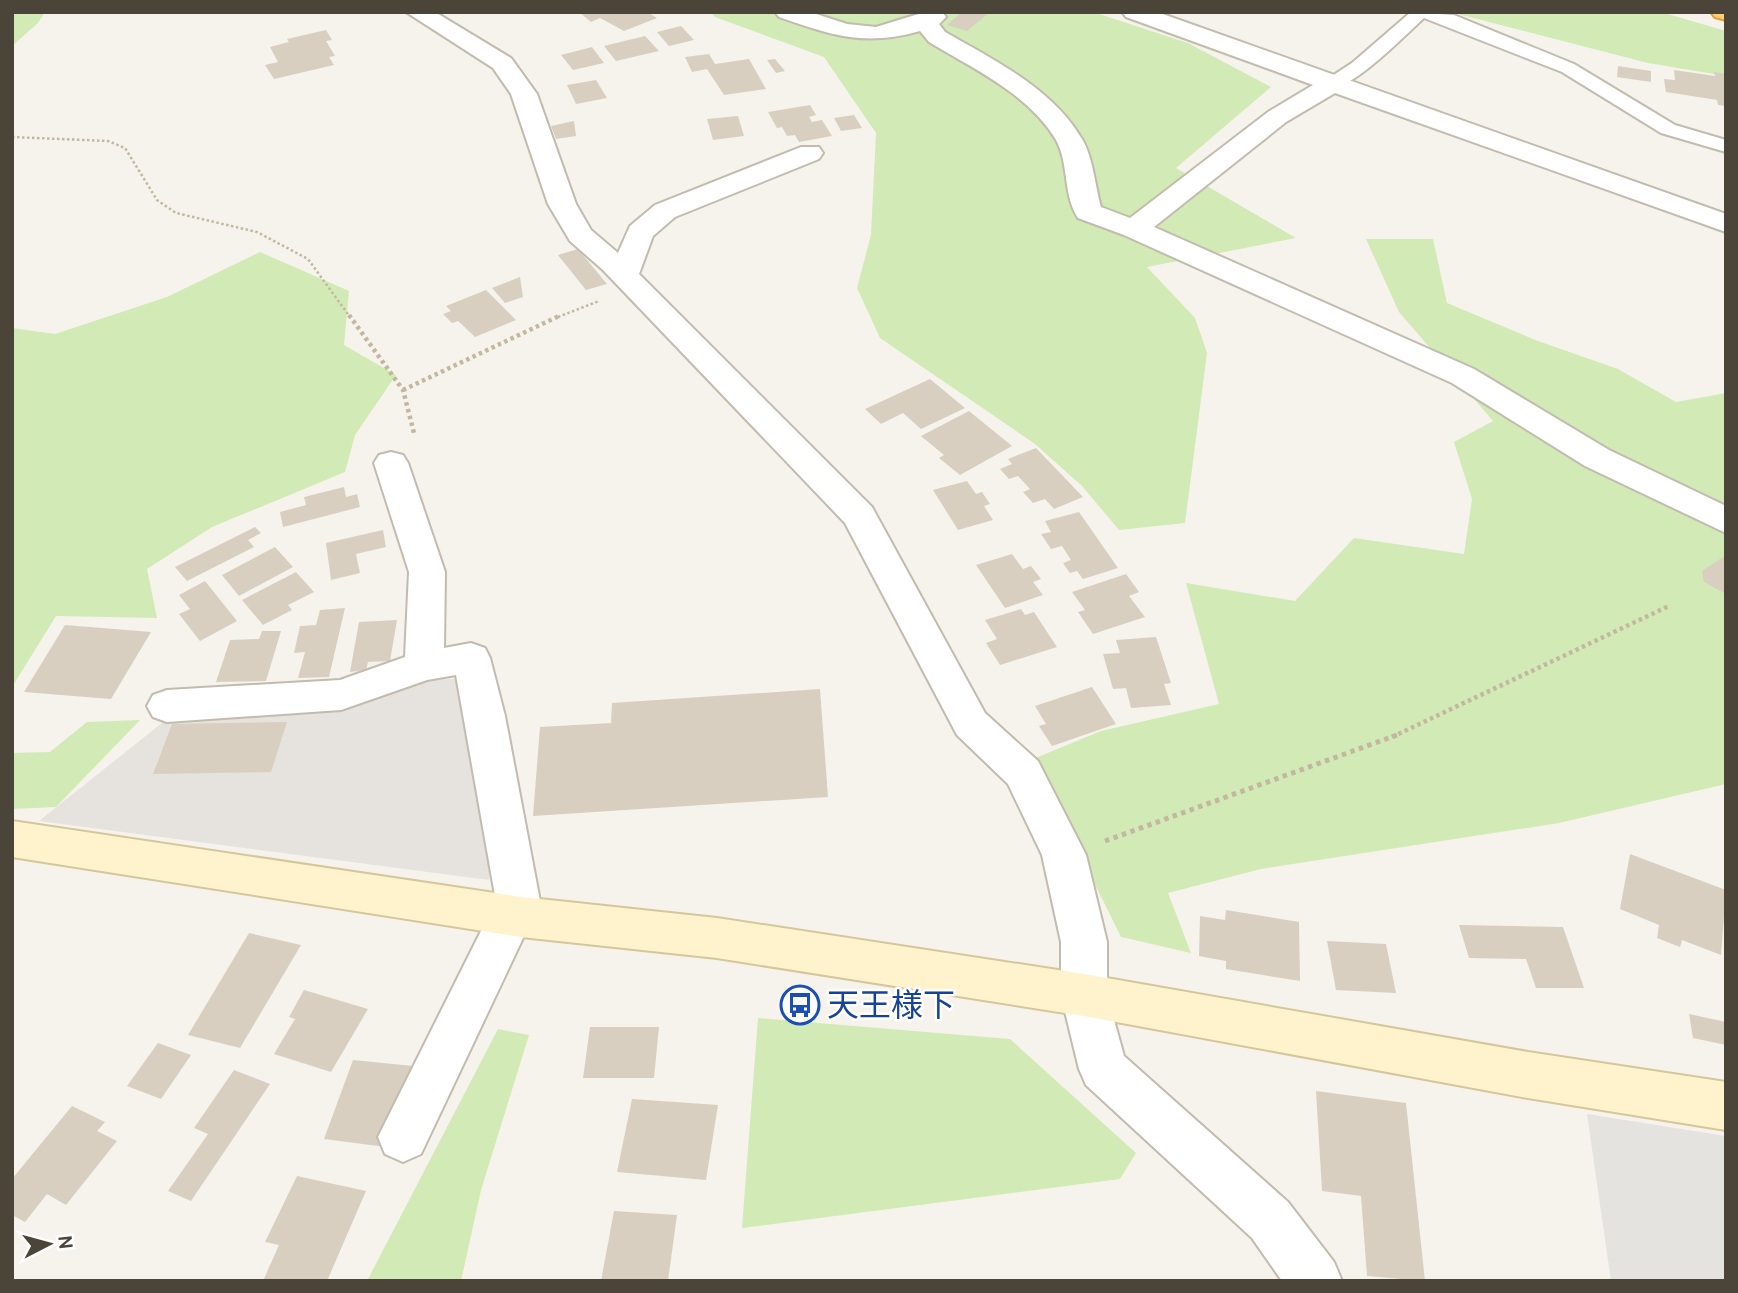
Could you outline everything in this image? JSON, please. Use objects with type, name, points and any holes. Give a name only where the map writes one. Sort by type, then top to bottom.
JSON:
[{"type":"street","points":[[418,12],[502,63],[524,94],[562,204],[580,235],[630,281],[859,516],[971,724],[1023,773],[1064,855],[1084,942],[1084,995],[1103,1069],[1270,1220],[1315,1281]]},
{"type":"street","points":[[787,12],[849,33],[888,34],[932,17],[937,37],[1010,80],[1050,116],[1070,141],[1088,212],[1134,229],[1463,376],[1597,458],[1726,521]]},
{"type":"street","points":[[1134,12],[1726,224]]},
{"type":"street","points":[[1134,229],[1277,117],[1332,84]]},
{"type":"street","points":[[630,281],[640,232],[665,211],[810,153]]},
{"type":"street","points":[[404,453],[427,572],[424,666]]},
{"type":"street","points":[[167,706],[341,695],[424,666],[471,658],[485,716],[516,916],[403,1137]]},
{"type":"street","points":[[12,839],[516,916],[717,938],[1084,995],[1528,1075],[1726,1106]]},
{"type":"lane","points":[[1332,84],[1358,67],[1422,12],[1448,19],[1568,68],[1668,129],[1726,146]]},
{"type":"path","points":[[12,137],[108,141],[125,148],[157,201],[176,213],[257,232],[308,259],[403,390],[404,453]]},
{"type":"path","points":[[403,390],[630,281]]},
{"type":"path","points":[[1064,855],[1397,735],[1669,606]]},
{"type":"shaded area","points":[[455,679],[495,851],[489,880],[39,821],[172,715],[415,680]]},
{"type":"shaded area","points":[[1587,1114],[1726,1136],[1726,1281],[1611,1281]]},
{"type":"green space","points":[[12,12],[45,12],[38,23],[12,46]]},
{"type":"green space","points":[[710,12],[1093,12],[1188,43],[1271,87],[1176,168],[1296,238],[1147,267],[1195,318],[1207,353],[1185,523],[1119,530],[1082,486],[1035,444],[880,338],[857,288],[871,235],[876,133],[824,57],[715,17]]},
{"type":"green space","points":[[1450,12],[1661,12],[1726,31],[1726,76],[1648,63]]},
{"type":"green space","points":[[1366,239],[1433,239],[1447,303],[1538,341],[1618,369],[1676,402],[1726,393],[1726,784],[1559,823],[1261,869],[1168,893],[1191,953],[1121,937],[1033,759],[1101,731],[1219,704],[1186,583],[1295,601],[1354,538],[1464,554],[1472,499],[1454,442],[1493,421],[1399,312]]},
{"type":"green space","points":[[260,252],[349,291],[344,345],[396,375],[355,435],[345,472],[212,527],[147,569],[157,618],[56,616],[12,687],[12,328],[55,334],[167,297]]},
{"type":"green space","points":[[140,720],[56,807],[12,809],[12,753],[50,752],[87,722]]},
{"type":"green space","points":[[758,1018],[1010,1039],[1136,1153],[1120,1179],[742,1228]]},
{"type":"green space","points":[[498,1029],[529,1035],[481,1190],[461,1281],[367,1281]]},
{"type":"building","points":[[579,12],[647,12],[657,18],[624,31],[600,18],[591,22]]},
{"type":"building","points":[[962,12],[990,12],[967,31],[947,25]]},
{"type":"building","points":[[681,26],[694,40],[669,46],[657,32]]},
{"type":"building","points":[[326,30],[332,40],[326,41],[335,56],[329,57],[334,65],[274,79],[265,65],[278,62],[270,47],[289,42],[287,39]]},
{"type":"building","points":[[645,36],[659,51],[616,61],[604,46]]},
{"type":"building","points":[[592,47],[604,63],[573,70],[561,55]]},
{"type":"building","points":[[709,54],[715,64],[749,59],[766,89],[724,95],[707,69],[692,72],[685,57]]},
{"type":"building","points":[[775,59],[785,71],[776,73],[767,60]]},
{"type":"building","points":[[1618,66],[1651,71],[1651,82],[1617,77]]},
{"type":"building","points":[[1674,70],[1715,76],[1714,72],[1726,74],[1726,106],[1718,105],[1717,100],[1666,92],[1664,79],[1675,80]]},
{"type":"building","points":[[596,80],[607,98],[576,104],[567,85]]},
{"type":"building","points":[[810,105],[816,115],[809,117],[812,122],[822,120],[832,136],[799,142],[795,135],[787,136],[782,127],[777,128],[768,112]]},
{"type":"building","points":[[854,115],[862,128],[841,131],[834,118]]},
{"type":"building","points":[[738,116],[744,136],[713,140],[707,119]]},
{"type":"building","points":[[574,121],[576,136],[556,139],[551,126]]},
{"type":"building","points":[[578,249],[607,284],[586,290],[558,255]]},
{"type":"building","points":[[520,277],[523,297],[505,303],[492,288]]},
{"type":"building","points":[[486,290],[516,320],[475,337],[458,321],[452,323],[443,314],[451,311],[446,306]]},
{"type":"building","points":[[930,379],[965,408],[921,429],[903,413],[881,424],[865,409]]},
{"type":"building","points":[[969,411],[1012,446],[960,475],[939,458],[944,455],[921,436]]},
{"type":"building","points":[[1036,448],[1083,497],[1054,509],[1045,499],[1033,503],[1023,492],[1030,489],[1018,476],[1009,479],[1000,469],[1012,464],[1008,459]]},
{"type":"building","points":[[967,481],[976,494],[982,492],[990,504],[984,506],[993,520],[958,530],[933,490]]},
{"type":"building","points":[[344,487],[346,497],[357,494],[360,507],[283,527],[280,512],[306,505],[304,497]]},
{"type":"building","points":[[1079,512],[1118,568],[1083,579],[1077,571],[1070,573],[1063,563],[1071,560],[1062,546],[1051,549],[1041,534],[1051,532],[1045,521]]},
{"type":"building","points":[[255,527],[261,533],[248,540],[254,547],[187,581],[175,567]]},
{"type":"building","points":[[383,530],[386,547],[356,554],[360,573],[331,580],[326,543]]},
{"type":"building","points":[[275,547],[293,567],[239,596],[222,575]]},
{"type":"building","points":[[1012,554],[1023,569],[1031,566],[1041,579],[1033,582],[1043,595],[1005,608],[976,565]]},
{"type":"building","points":[[1723,557],[1726,559],[1726,594],[1704,582],[1702,571]]},
{"type":"building","points":[[296,572],[314,592],[288,605],[292,610],[263,625],[242,600]]},
{"type":"building","points":[[1126,574],[1139,592],[1129,596],[1145,617],[1093,634],[1078,612],[1085,610],[1072,592]]},
{"type":"building","points":[[205,581],[237,621],[200,641],[179,614],[190,609],[179,595]]},
{"type":"building","points":[[345,608],[329,677],[298,678],[305,652],[294,653],[300,626],[316,625],[320,610]]},
{"type":"building","points":[[1021,609],[1025,615],[1034,612],[1057,647],[1000,665],[986,643],[997,639],[985,620]]},
{"type":"building","points":[[397,620],[390,661],[368,662],[366,670],[350,672],[359,622]]},
{"type":"building","points":[[65,625],[151,632],[111,699],[24,692]]},
{"type":"building","points":[[262,631],[281,631],[266,681],[216,682],[230,640],[259,639]]},
{"type":"building","points":[[1156,637],[1171,683],[1164,684],[1171,705],[1131,708],[1126,688],[1113,689],[1103,654],[1120,653],[1116,640]]},
{"type":"building","points":[[1092,687],[1116,724],[1052,746],[1039,726],[1046,724],[1035,706]]},
{"type":"building","points":[[820,689],[828,797],[533,816],[540,727],[611,723],[612,703]]},
{"type":"building","points":[[287,722],[271,772],[153,774],[172,724]]},
{"type":"building","points":[[1630,854],[1726,890],[1721,955],[1682,940],[1680,947],[1657,938],[1659,925],[1620,909]]},
{"type":"building","points":[[1226,910],[1299,922],[1300,981],[1226,969],[1226,961],[1199,956],[1200,916],[1225,920]]},
{"type":"building","points":[[1459,925],[1563,927],[1584,988],[1536,988],[1526,959],[1469,958]]},
{"type":"building","points":[[249,933],[301,945],[240,1048],[188,1035]]},
{"type":"building","points":[[1327,941],[1386,944],[1396,993],[1336,990]]},
{"type":"building","points":[[304,990],[368,1009],[331,1072],[274,1054],[295,1019],[289,1017]]},
{"type":"building","points":[[1689,1014],[1726,1022],[1726,1045],[1693,1038]]},
{"type":"building","points":[[590,1027],[659,1027],[654,1078],[583,1078]]},
{"type":"building","points":[[158,1043],[191,1055],[161,1099],[127,1086]]},
{"type":"building","points":[[353,1060],[413,1066],[386,1147],[324,1139]]},
{"type":"building","points":[[234,1070],[270,1084],[191,1201],[168,1191],[208,1134],[194,1128]]},
{"type":"building","points":[[1316,1091],[1406,1103],[1425,1281],[1367,1276],[1361,1196],[1322,1191]]},
{"type":"building","points":[[632,1099],[718,1105],[706,1180],[617,1172]]},
{"type":"building","points":[[72,1106],[105,1122],[97,1131],[117,1141],[66,1205],[47,1194],[25,1222],[12,1215],[12,1179]]},
{"type":"building","points":[[297,1176],[366,1191],[327,1281],[263,1281],[279,1245],[265,1242]]},
{"type":"building","points":[[614,1211],[677,1215],[668,1281],[601,1281]]},
{"type":"place","name":"天王様下","points":[[800,1005]]}]
